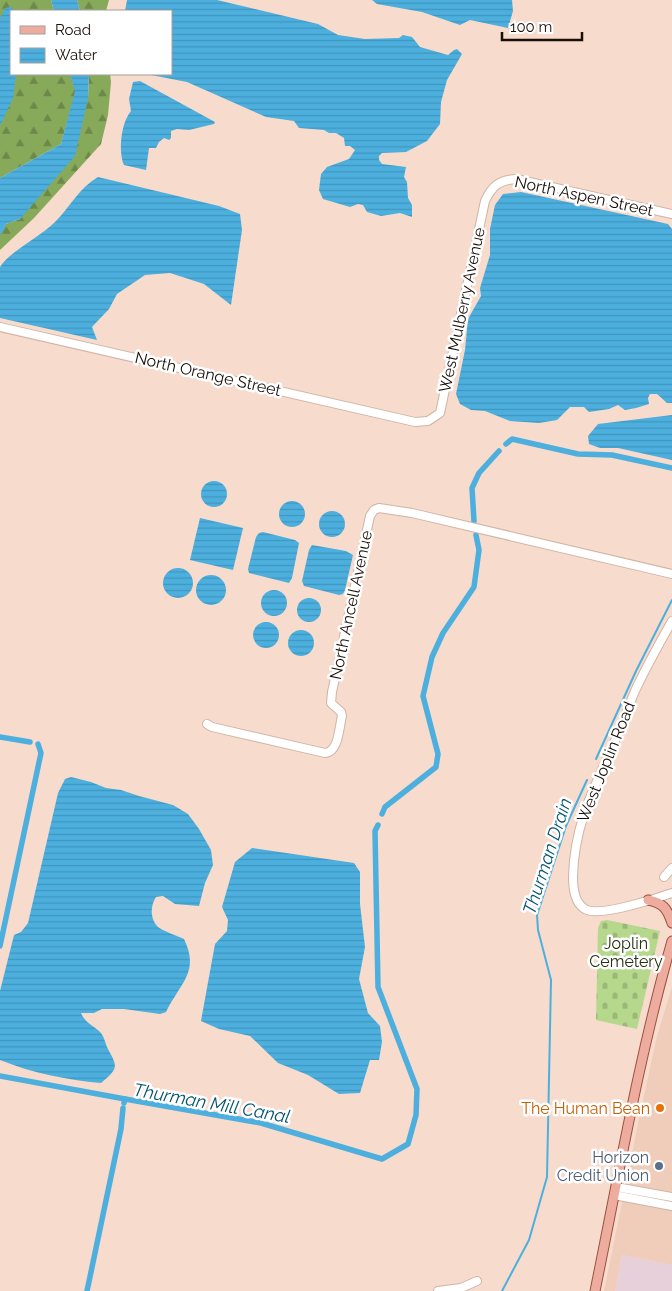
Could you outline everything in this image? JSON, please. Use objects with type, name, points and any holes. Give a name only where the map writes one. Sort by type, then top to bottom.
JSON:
[{"type":"main road","points":[[648,900],[663,904],[668,910],[672,923]]},
{"type":"main road","points":[[595,1291],[650,1026],[672,941]]},
{"type":"street","name":"North Aspen Street","points":[[497,184],[506,180],[516,180],[672,214]]},
{"type":"street","name":"West Mulberry Avenue","points":[[415,422],[428,421],[440,413],[485,201],[490,190],[497,184]]},
{"type":"street","name":"North Orange Street","points":[[0,327],[415,422]]},
{"type":"street","name":"North Ancell Avenue","points":[[207,724],[212,727],[325,753],[329,753],[334,749],[342,716],[341,712],[331,703],[332,692],[370,516],[374,510],[379,508],[412,513],[672,574]]},
{"type":"street","name":"West Joplin Road","points":[[672,621],[634,693],[618,734],[588,799],[574,851],[573,885],[575,895],[586,910],[598,911],[610,910],[672,893]]},
{"type":"street","points":[[664,877],[672,868]]},
{"type":"street","points":[[615,1191],[672,1197]]},
{"type":"street","points":[[615,1191],[672,1206]]},
{"type":"street","points":[[438,1291],[461,1288],[477,1281]]},
{"type":"shaded area","points":[[672,987],[672,1265],[622,1255],[615,1291],[604,1291],[657,1036]]},
{"type":"shaded area","points":[[622,1255],[672,1265],[672,1291],[615,1291]]},
{"type":"green space","points":[[0,0],[51,0],[54,10],[10,10],[10,75],[70,75],[76,91],[61,144],[0,178]]},
{"type":"green space","points":[[77,0],[109,0],[106,10],[80,10]]},
{"type":"green space","points":[[89,75],[110,75],[108,115],[101,144],[34,218],[0,250],[0,226],[20,219],[88,98]]},
{"type":"green space","name":"Joplin Cemetery","points":[[607,920],[660,931],[637,1029],[596,1020],[598,928],[601,921]]},
{"type":"water","points":[[51,0],[77,0],[80,10],[54,10]]},
{"type":"water","points":[[127,0],[217,0],[318,24],[338,35],[365,39],[399,38],[403,35],[412,37],[420,47],[448,55],[457,49],[462,54],[447,80],[441,102],[440,124],[427,141],[406,152],[382,153],[379,156],[382,164],[406,167],[404,177],[407,182],[408,198],[412,205],[412,217],[400,213],[381,216],[367,212],[363,205],[358,204],[350,207],[323,199],[319,190],[321,174],[327,167],[349,159],[355,150],[350,146],[345,146],[344,138],[336,133],[299,128],[294,121],[266,117],[187,82],[151,75],[172,75],[172,10],[125,10]]},
{"type":"water","points":[[372,0],[512,0],[513,11],[508,28],[470,20],[460,25],[422,12],[377,4]]},
{"type":"water","points":[[11,7],[14,10],[10,10],[10,75],[16,75],[13,98],[0,126],[0,19],[5,8]]},
{"type":"water","points":[[70,75],[89,75],[88,98],[75,156],[20,219],[0,226],[0,178],[61,144],[75,91]]},
{"type":"water","points":[[140,81],[215,122],[214,124],[189,130],[177,129],[171,131],[171,138],[169,140],[164,138],[156,148],[149,148],[146,170],[124,165],[121,152],[121,137],[131,111],[129,99],[133,82]]},
{"type":"water","points":[[98,177],[219,206],[240,214],[242,230],[231,305],[204,284],[170,273],[145,275],[117,294],[109,309],[92,327],[97,340],[0,318],[0,267],[4,261],[55,222],[80,192]]},
{"type":"water","points":[[521,192],[668,224],[672,229],[672,403],[667,403],[657,394],[650,394],[648,398],[649,404],[636,408],[625,410],[618,405],[609,409],[589,412],[584,407],[570,407],[557,420],[539,423],[510,421],[485,411],[471,410],[460,404],[456,394],[465,350],[468,319],[481,296],[480,288],[490,255],[490,229],[495,205],[503,194]]},
{"type":"water","points":[[672,415],[672,460],[618,448],[600,448],[589,444],[588,436],[598,424]]},
{"type":"water","points":[[214,481],[223,485],[227,494],[223,503],[214,507],[205,503],[201,494],[205,485]]},
{"type":"water","points":[[292,501],[301,505],[305,514],[301,523],[292,527],[283,523],[279,514],[283,505]]},
{"type":"water","points":[[332,511],[341,515],[345,524],[341,533],[332,537],[323,533],[319,524],[323,515]]},
{"type":"water","points":[[200,518],[243,528],[233,570],[190,560]]},
{"type":"water","points":[[263,532],[295,540],[299,543],[292,578],[289,583],[249,573],[248,569],[256,537],[259,533]]},
{"type":"water","points":[[312,545],[346,551],[353,555],[343,594],[339,595],[304,586],[302,581],[309,550]]},
{"type":"water","points":[[178,568],[189,572],[193,583],[189,594],[178,598],[167,594],[163,583],[167,572]]},
{"type":"water","points":[[211,575],[222,579],[226,590],[222,601],[211,605],[200,601],[196,590],[200,579]]},
{"type":"water","points":[[274,590],[283,594],[287,603],[283,612],[274,616],[265,612],[261,603],[265,594]]},
{"type":"water","points":[[309,598],[318,601],[321,610],[318,619],[309,622],[300,619],[297,610],[300,601]]},
{"type":"water","points":[[266,622],[275,626],[279,635],[275,644],[266,648],[257,644],[253,635],[257,626]]},
{"type":"water","points":[[301,630],[310,634],[314,643],[310,652],[301,656],[292,652],[288,643],[292,634]]},
{"type":"water","points":[[71,777],[173,805],[188,814],[211,850],[213,865],[205,883],[199,906],[175,904],[163,896],[156,897],[153,904],[152,916],[155,924],[160,929],[184,939],[190,960],[186,977],[166,1012],[160,1014],[124,1009],[102,1009],[94,1013],[81,1013],[87,1022],[101,1034],[114,1062],[115,1066],[112,1073],[101,1083],[50,1075],[24,1069],[0,1060],[0,991],[14,935],[21,932],[28,923],[58,793],[65,779]]},
{"type":"water","points":[[252,848],[354,863],[360,872],[360,904],[365,947],[359,979],[368,1013],[380,1026],[382,1042],[379,1060],[370,1060],[360,1093],[339,1094],[308,1075],[278,1063],[250,1036],[219,1029],[201,1021],[215,944],[227,931],[228,920],[222,907],[235,862]]},
{"type":"waterway","points":[[0,231],[3,225]]},
{"type":"waterway","name":"Thurman Mill Canal","points":[[506,444],[512,439],[578,454],[612,455],[672,468]]},
{"type":"waterway","name":"Thurman Mill Canal","points":[[474,521],[472,488],[479,473],[499,451]]},
{"type":"waterway","name":"Thurman Mill Canal","points":[[382,814],[385,807],[436,767],[438,754],[423,696],[432,657],[443,633],[474,587],[479,550],[476,535]]},
{"type":"waterway","name":"Thurman Drain","points":[[596,759],[636,671],[672,600]]},
{"type":"waterway","points":[[0,737],[30,742]]},
{"type":"waterway","points":[[0,946],[41,753],[38,744]]},
{"type":"waterway","name":"Thurman Drain","points":[[502,1291],[529,1240],[547,1177],[551,980],[538,930],[537,915],[566,826],[587,780]]},
{"type":"waterway","name":"Thurman Mill Canal","points":[[124,1103],[125,1099],[261,1123],[382,1159],[408,1144],[416,1115],[417,1089],[378,987],[375,831],[378,825]]},
{"type":"waterway","points":[[0,1076],[125,1099]]},
{"type":"waterway","name":"Thurman Mill Canal","points":[[87,1291],[121,1129],[123,1108]]},
{"type":"place","name":"The Human Bean","points":[[660,1108]]},
{"type":"place","name":"Horizon Credit Union","points":[[659,1166]]}]
